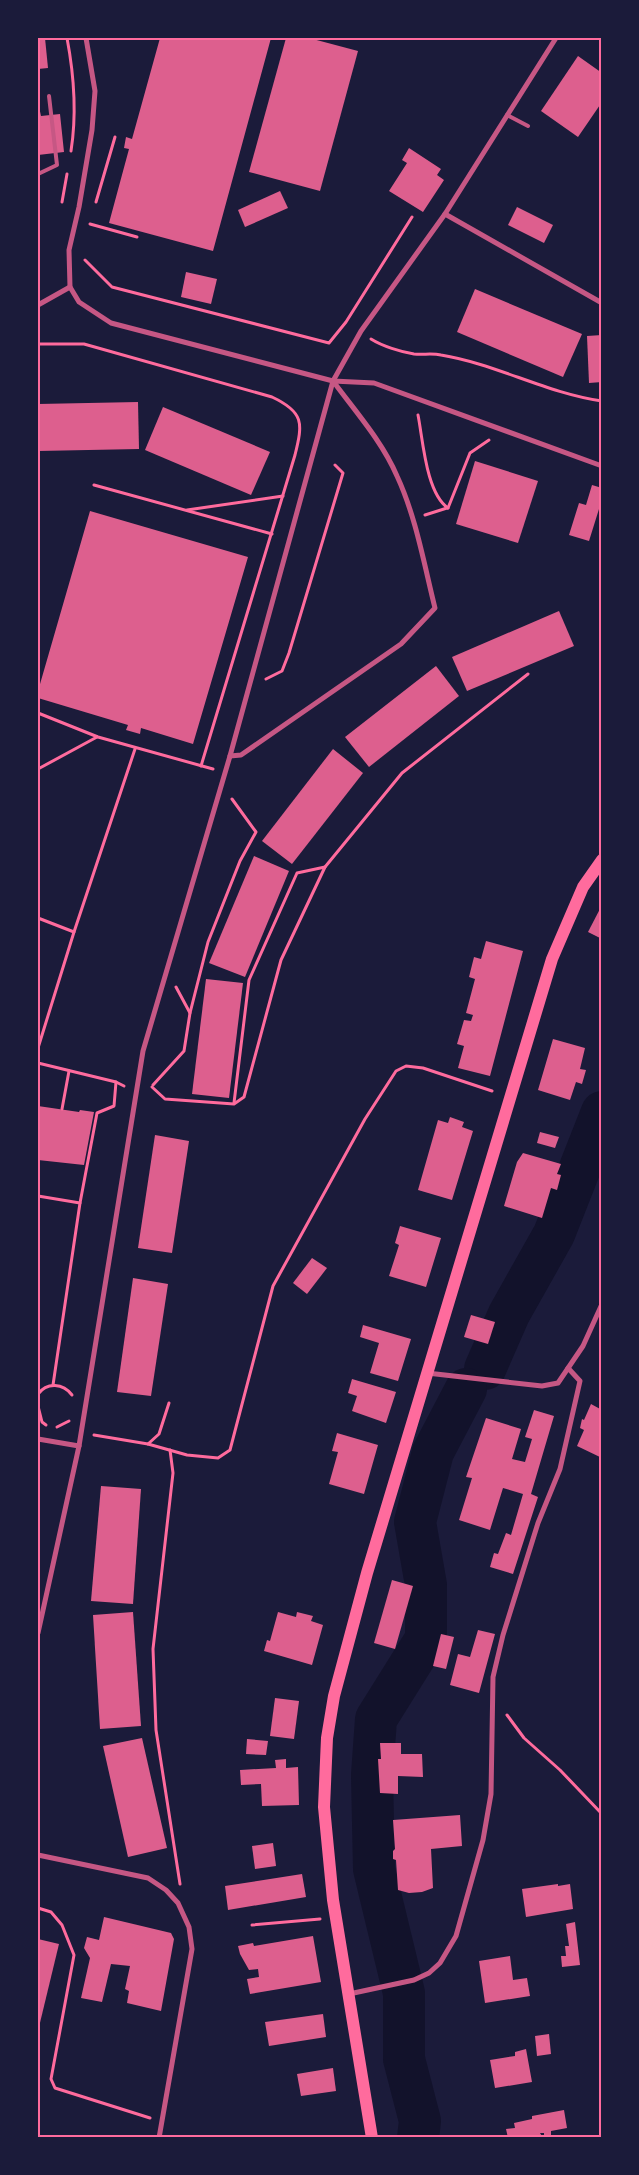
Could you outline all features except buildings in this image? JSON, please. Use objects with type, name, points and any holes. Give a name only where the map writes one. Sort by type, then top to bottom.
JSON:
[{"type":"main road","points":[[372,2138],[335,1916],[324,1807],[327,1738],[334,1696],[367,1573],[552,959],[583,887],[602,860]]},
{"type":"street","points":[[86,38],[95,91],[93,120],[80,207],[68,250],[70,288],[79,302],[111,323],[333,381],[374,384],[602,466]]},
{"type":"street","points":[[38,1633],[79,1446],[143,1051],[226,772],[333,381],[361,331],[445,214],[556,38]]},
{"type":"street","points":[[445,214],[602,303]]},
{"type":"street","points":[[38,305],[70,288]]},
{"type":"street","points":[[230,756],[241,755],[402,644],[435,608],[412,519],[397,476],[379,443],[333,381]]},
{"type":"street","points":[[427,1373],[542,1386],[558,1382],[583,1346],[602,1304]]},
{"type":"street","points":[[349,1994],[414,1980],[429,1972],[440,1963],[456,1936],[483,1840],[491,1794],[493,1677],[538,1523],[560,1469],[580,1381],[568,1368]]},
{"type":"street","points":[[41,1439],[79,1446]]},
{"type":"street","points":[[38,1855],[148,1878],[166,1890],[178,1903],[189,1927],[192,1949],[159,2138]]},
{"type":"lane","points":[[38,174],[57,165],[49,96]]},
{"type":"lane","points":[[507,115],[528,126]]},
{"type":"path","points":[[67,38],[72,64],[74,127],[70,153]]},
{"type":"path","points":[[95,207],[115,137]]},
{"type":"path","points":[[62,202],[68,171]]},
{"type":"path","points":[[88,232],[92,215]]},
{"type":"path","points":[[81,256],[112,288],[329,343],[346,322],[412,217]]},
{"type":"path","points":[[90,224],[137,237]]},
{"type":"path","points":[[346,322],[378,343],[414,354],[439,354],[469,361],[578,398],[602,401]]},
{"type":"path","points":[[38,344],[84,344],[272,397],[288,405],[298,416],[301,430],[283,496],[201,766]]},
{"type":"path","points":[[415,400],[430,476],[439,502],[448,508]]},
{"type":"path","points":[[448,508],[470,453],[502,430]]},
{"type":"path","points":[[261,681],[282,671],[289,653],[343,473],[335,465]]},
{"type":"path","points":[[94,485],[272,534]]},
{"type":"path","points":[[185,510],[283,496]]},
{"type":"path","points":[[412,519],[448,508]]},
{"type":"path","points":[[230,796],[256,832],[240,861],[208,942],[190,1013],[184,1051],[151,1087],[165,1099],[234,1104],[244,1097],[281,960],[325,866],[402,772],[528,674]]},
{"type":"path","points":[[38,713],[98,737],[135,749],[226,772]]},
{"type":"path","points":[[38,769],[98,737]]},
{"type":"path","points":[[38,1048],[74,932],[135,749]]},
{"type":"path","points":[[234,1104],[249,980],[297,873],[325,866]]},
{"type":"path","points":[[38,918],[74,932]]},
{"type":"path","points":[[172,980],[190,1013]]},
{"type":"path","points":[[38,1063],[116,1082],[136,1093]]},
{"type":"path","points":[[81,1433],[148,1444],[187,1455],[218,1458],[230,1450],[273,1286],[360,1128],[396,1071],[406,1066],[423,1068],[492,1091]]},
{"type":"path","points":[[62,1109],[69,1071]]},
{"type":"path","points":[[53,1385],[80,1203],[97,1113],[114,1106],[116,1082]]},
{"type":"path","points":[[38,1196],[80,1203]]},
{"type":"path","points":[[38,1394],[46,1387],[53,1385],[66,1388],[74,1399]]},
{"type":"path","points":[[148,1444],[159,1434],[169,1403]]},
{"type":"path","points":[[38,1406],[42,1422],[41,1439]]},
{"type":"path","points":[[42,1422],[55,1427],[67,1423],[72,1418]]},
{"type":"path","points":[[170,1450],[173,1473],[153,1649],[156,1730],[180,1877],[178,1903]]},
{"type":"path","points":[[506,1713],[524,1738],[577,1786],[602,1814]]},
{"type":"path","points":[[38,1908],[51,1912],[62,1925],[74,1955],[51,2079],[55,2088],[162,2122]]},
{"type":"path","points":[[252,1925],[335,1916]]},
{"type":"waterway","points":[[485,1369],[509,1314],[554,1234],[602,1112]]},
{"type":"waterway","points":[[418,2138],[420,2121],[404,2059],[404,1993],[374,1869],[372,1775],[376,1719],[426,1639],[426,1585],[415,1522],[433,1452],[466,1389]]}]
